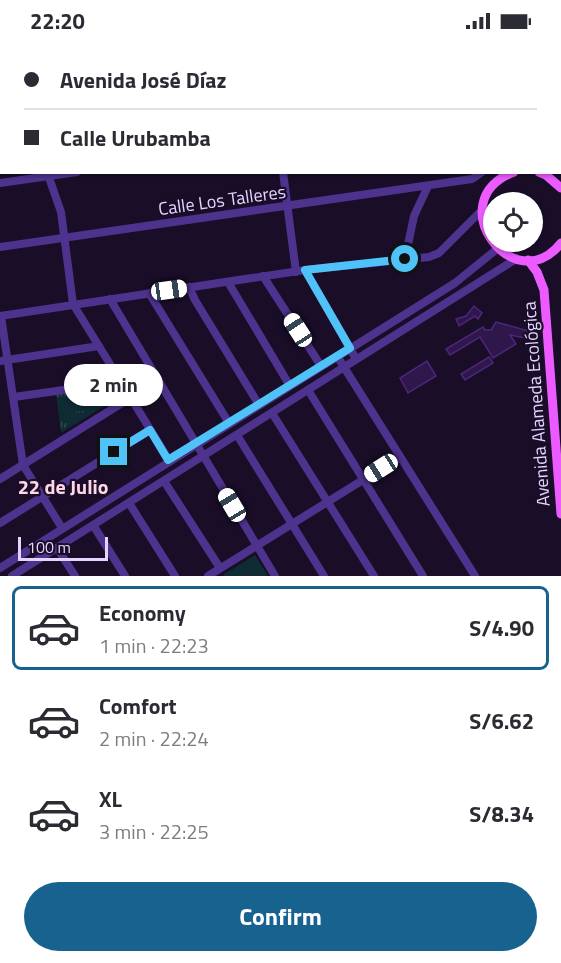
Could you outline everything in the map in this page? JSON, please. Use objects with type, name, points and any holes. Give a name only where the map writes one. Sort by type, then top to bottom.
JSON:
[{"type":"main road","points":[[483,225],[482,210],[486,196],[494,185],[511,174]]},
{"type":"main road","points":[[542,174],[560,185]]},
{"type":"main road","points":[[503,252],[516,259],[528,260],[543,257],[561,243]]},
{"type":"main road","name":"Avenida Alameda Ecológica","points":[[528,260],[537,272],[544,290],[561,514]]},
{"type":"street","points":[[283,174],[296,272]]},
{"type":"street","name":"Calle Los Talleres","points":[[0,247],[428,186],[471,179],[479,174]]},
{"type":"street","points":[[0,183],[48,175],[57,195],[65,237],[73,304],[168,460]]},
{"type":"street","points":[[405,259],[414,216],[428,186]]},
{"type":"street","points":[[62,528],[23,465],[14,397],[4,361],[1,316],[305,270],[429,257],[439,253],[482,210]]},
{"type":"street","points":[[0,568],[168,460],[455,283],[493,252]]},
{"type":"street","points":[[12,576],[22,573],[93,525],[516,259]]},
{"type":"street","points":[[305,270],[356,359]]},
{"type":"street","points":[[263,276],[321,366]]},
{"type":"street","points":[[228,282],[290,386]]},
{"type":"street","points":[[455,283],[462,292]]},
{"type":"street","points":[[189,287],[259,405]]},
{"type":"street","points":[[149,293],[229,423]]},
{"type":"street","points":[[110,299],[198,443],[275,576]]},
{"type":"street","points":[[4,361],[99,346]]},
{"type":"street","points":[[337,356],[472,575]]},
{"type":"street","points":[[14,397],[120,382]]},
{"type":"street","points":[[308,390],[423,576]]},
{"type":"street","points":[[0,479],[130,398]]},
{"type":"street","points":[[272,413],[374,576]]},
{"type":"street","points":[[0,523],[150,430]]},
{"type":"street","points":[[237,435],[324,576]]},
{"type":"street","points":[[208,576],[400,457]]},
{"type":"street","points":[[164,481],[220,568]]},
{"type":"street","points":[[129,503],[175,576]]},
{"type":"street","points":[[93,525],[125,576]]},
{"type":"street","points":[[57,548],[75,576]]},
{"type":"green space","points":[[112,386],[119,397],[61,433],[56,394]]},
{"type":"green space","points":[[86,393],[88,410],[60,414],[58,397]]},
{"type":"green space","points":[[255,555],[268,576],[223,575]]},
{"type":"building","points":[[474,306],[482,313],[478,319],[475,316],[459,326],[456,319],[466,316]]},
{"type":"building","points":[[496,322],[536,333],[536,336],[526,335],[525,338],[510,335],[516,344],[493,358],[480,337],[450,355],[446,349],[483,327],[485,330],[491,330]]},
{"type":"building","points":[[489,357],[493,363],[465,380],[461,374]]},
{"type":"building","points":[[427,361],[436,376],[408,393],[400,378]]},
{"type":"district","name":"22 de Julio","points":[[63,486]]},
{"type":"route","points":[[114,452],[150,430],[168,460],[350,348],[305,270],[405,259]]}]
